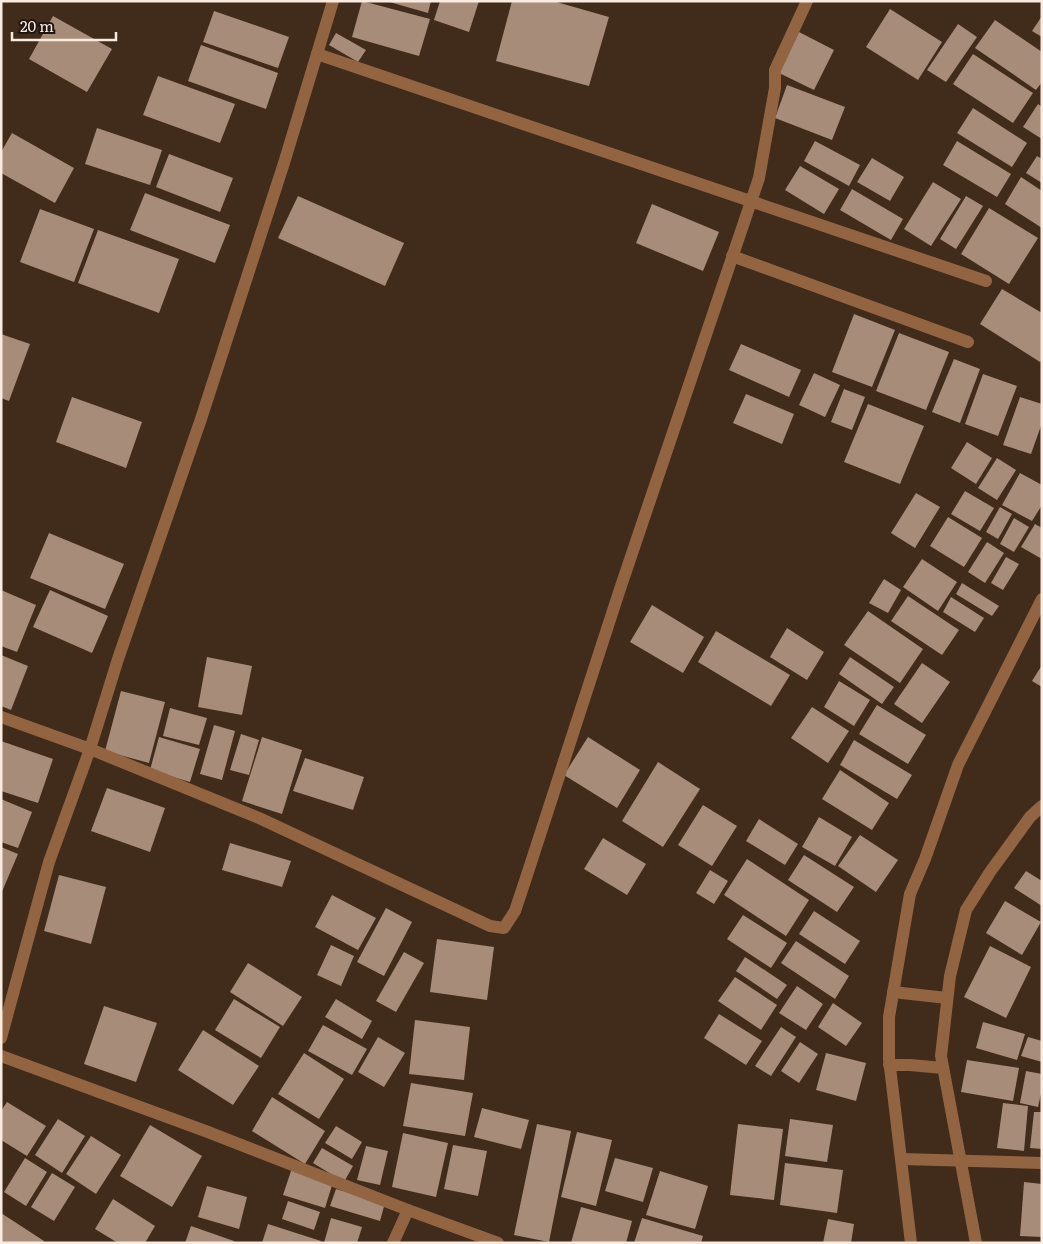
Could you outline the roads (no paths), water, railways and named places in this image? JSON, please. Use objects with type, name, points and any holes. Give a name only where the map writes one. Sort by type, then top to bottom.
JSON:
[{"type":"street","points":[[1,1038],[49,862],[90,749],[118,659],[204,409],[284,163],[333,1]]},
{"type":"street","points":[[1,717],[90,749],[259,818],[490,926],[504,928],[514,911],[525,881],[620,589],[759,178],[775,88],[775,70],[807,1]]},
{"type":"street","points":[[316,54],[986,281]]},
{"type":"street","points":[[732,256],[968,342]]},
{"type":"street","points":[[911,1243],[890,1065],[889,1017],[910,894],[925,860],[958,765],[1042,599]]},
{"type":"street","points":[[976,1243],[956,1160],[937,1067],[940,1056],[942,997],[950,976],[966,910],[990,872],[1030,817],[1042,806]]},
{"type":"street","points":[[893,992],[942,997]]},
{"type":"street","points":[[1,1056],[208,1132],[498,1243]]},
{"type":"street","points":[[890,1065],[910,1064],[937,1067]]},
{"type":"street","points":[[902,1159],[1042,1163]]},
{"type":"street","points":[[393,1243],[408,1210]]}]
